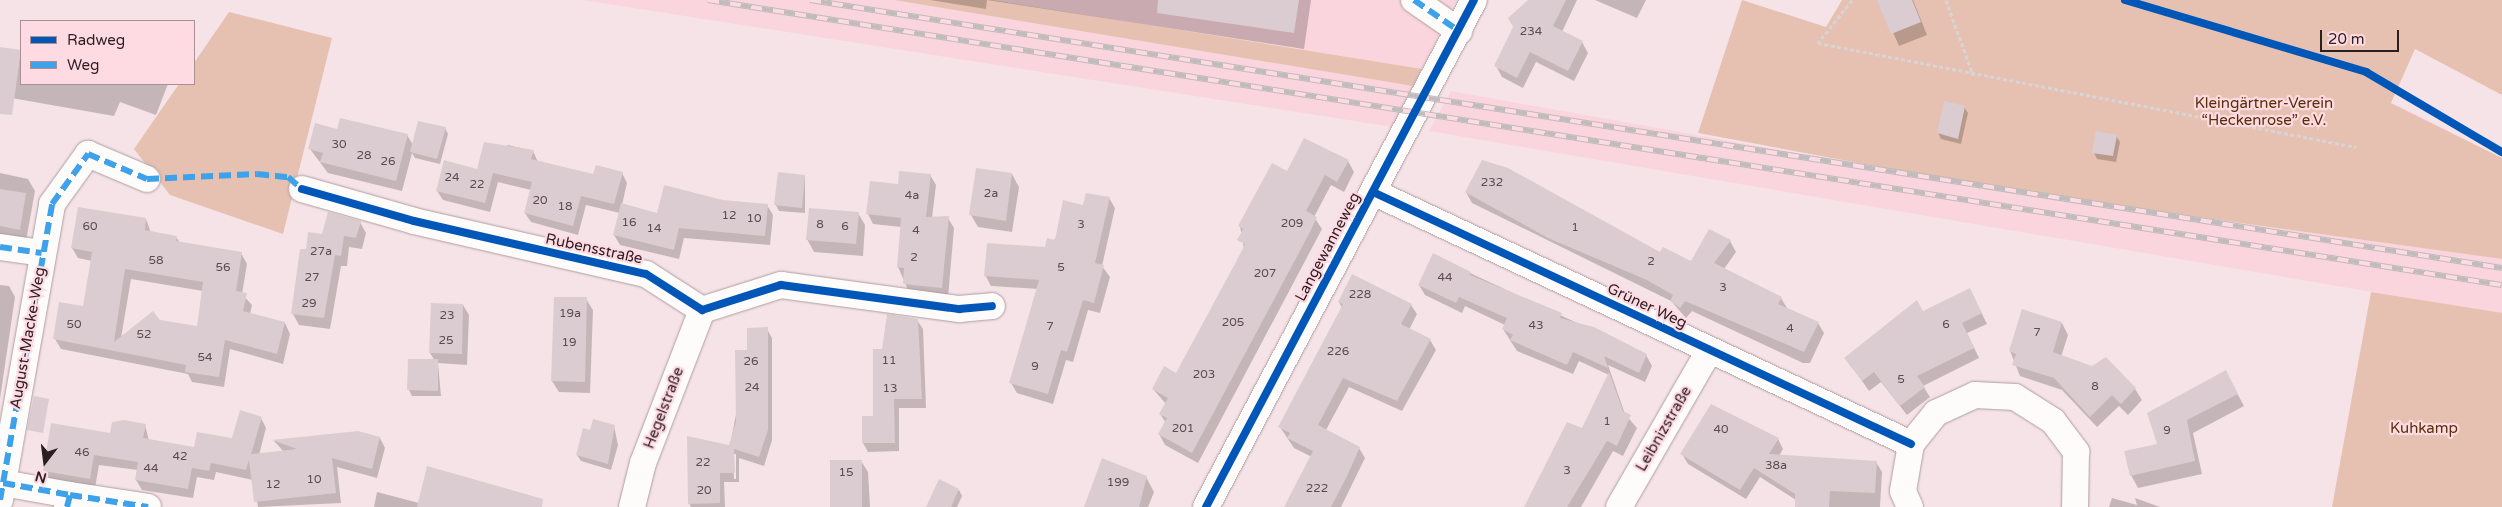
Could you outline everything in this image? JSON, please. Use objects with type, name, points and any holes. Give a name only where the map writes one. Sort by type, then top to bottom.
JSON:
[{"type":"street","points":[[1414,0],[1459,31]]},
{"type":"street","name":"Langewanneweg","points":[[1206,507],[1474,0]]},
{"type":"street","name":"August-Macke-Weg","points":[[147,179],[88,154],[52,204],[2,491],[68,501],[148,507]]},
{"type":"street","name":"Rubensstraße","points":[[302,189],[520,247],[646,274],[702,310]]},
{"type":"street","name":"Grüner Weg","points":[[1373,192],[1910,444]]},
{"type":"street","name":"August-Macke-Weg","points":[[0,247],[42,253]]},
{"type":"street","points":[[702,310],[781,285],[959,309],[992,306]]},
{"type":"street","name":"Hegelstraße","points":[[632,507],[643,463],[702,310]]},
{"type":"street","name":"Leibnizstraße","points":[[1619,507],[1709,351]]},
{"type":"street","points":[[1910,507],[1903,491],[1910,444],[1936,413],[1975,394],[2015,397],[2053,421],[2076,452],[2075,507]]},
{"type":"path","points":[[1852,0],[1818,43],[1973,76],[2356,147]]},
{"type":"path","points":[[1946,0],[1973,76]]},
{"type":"shaded area","points":[[583,0],[894,0],[1413,86],[1393,127]]},
{"type":"shaded area","points":[[993,0],[1456,0],[1422,69]]},
{"type":"shaded area","points":[[1451,91],[2014,192],[2502,259],[2502,314],[1429,131]]},
{"type":"green space","points":[[894,0],[993,0],[1422,69],[1413,86]]},
{"type":"green space","name":"Kleingärtner-Verein “Heckenrose” e.V.","points":[[1742,0],[1826,27],[1842,0],[2502,0],[2502,95],[2415,49],[2391,103],[2502,158],[2502,259],[2014,192],[1698,133]]},
{"type":"green space","points":[[229,12],[332,38],[283,234],[170,195],[134,149],[178,85],[195,85],[195,62]]},
{"type":"green space","name":"Kuhkamp","points":[[2371,292],[2502,313],[2502,507],[2332,507]]},
{"type":"building","points":[[1158,0],[1299,0],[1294,33],[1157,13]]},
{"type":"building","points":[[1528,0],[1566,0],[1553,26],[1583,41],[1568,71],[1530,52],[1517,78],[1494,66],[1513,27],[1508,18]]},
{"type":"building","points":[[1877,0],[1912,0],[1921,22],[1891,34]]},
{"type":"building","points":[[0,47],[20,50],[12,115],[0,114]]},
{"type":"building","points":[[1944,101],[1965,106],[1958,139],[1937,133]]},
{"type":"building","points":[[340,118],[408,134],[396,181],[320,162],[323,153],[308,149],[315,123],[337,129]]},
{"type":"building","points":[[418,121],[446,127],[437,159],[410,152]]},
{"type":"building","points":[[2096,131],[2117,135],[2113,156],[2092,153]]},
{"type":"building","points":[[1304,138],[1349,160],[1337,182],[1325,175],[1306,211],[1317,217],[1310,232],[1192,453],[1158,434],[1167,418],[1159,414],[1168,398],[1152,389],[1164,366],[1176,373],[1237,260],[1245,244],[1237,240],[1243,229],[1238,226],[1272,163],[1287,171]]},
{"type":"building","points":[[484,142],[534,150],[531,159],[593,174],[596,165],[623,172],[614,204],[581,196],[573,226],[524,213],[532,182],[493,173],[485,203],[436,191],[444,160],[477,169]]},
{"type":"building","points":[[1482,160],[1508,168],[1660,252],[1663,247],[1691,261],[1709,229],[1731,240],[1714,263],[1782,297],[1778,304],[1819,322],[1804,352],[1685,301],[1680,308],[1670,301],[1673,295],[1647,280],[1548,238],[1465,192]]},
{"type":"building","points":[[976,168],[1012,173],[1006,221],[969,215]]},
{"type":"building","points":[[899,171],[931,174],[926,217],[949,216],[942,288],[903,284],[904,268],[897,267],[901,218],[866,214],[870,181],[898,184]]},
{"type":"building","points":[[778,172],[805,175],[802,208],[774,205]]},
{"type":"building","points":[[664,185],[723,200],[768,204],[765,236],[679,228],[674,250],[613,235],[621,203],[657,213]]},
{"type":"building","points":[[0,189],[26,193],[20,230],[0,226]]},
{"type":"building","points":[[1086,193],[1110,197],[1095,263],[1104,265],[1094,303],[1083,300],[1067,352],[1061,350],[1048,394],[1009,383],[1039,280],[984,276],[987,243],[1045,247],[1047,238],[1055,240],[1063,200],[1083,205]]},
{"type":"building","points":[[78,207],[146,218],[145,230],[177,236],[176,241],[242,252],[236,291],[247,293],[243,311],[285,322],[277,354],[225,340],[219,377],[185,372],[186,365],[53,339],[59,302],[83,306],[92,252],[71,248]],"holes":[[[125,269],[203,282],[197,326],[160,320],[153,311],[114,342]]]},
{"type":"building","points":[[809,208],[859,212],[856,244],[806,240]]},
{"type":"building","points":[[328,212],[361,221],[356,238],[344,236],[341,256],[335,255],[324,318],[291,314],[300,249],[306,249],[308,232],[322,234]]},
{"type":"building","points":[[1433,253],[1471,272],[1470,275],[1562,313],[1560,318],[1594,327],[1647,354],[1639,373],[1604,356],[1608,368],[1573,352],[1567,365],[1510,340],[1513,335],[1502,329],[1507,318],[1459,297],[1456,303],[1418,285]]},
{"type":"building","points":[[1352,274],[1412,304],[1401,324],[1431,339],[1397,401],[1343,378],[1318,425],[1360,447],[1347,476],[1331,507],[1284,507],[1313,451],[1287,438],[1290,433],[1278,427],[1343,304],[1338,302]]},
{"type":"building","points":[[1970,288],[1982,313],[1962,323],[1974,348],[1917,376],[1925,387],[1900,406],[1874,372],[1862,381],[1844,358],[1917,300],[1923,311]]},
{"type":"building","points":[[554,297],[587,297],[585,382],[551,381]]},
{"type":"building","points":[[431,303],[463,304],[462,354],[429,353]]},
{"type":"building","points":[[2022,309],[2062,322],[2053,352],[2092,366],[2106,357],[2136,388],[2121,404],[2112,395],[2090,417],[2054,378],[2012,365],[2016,354],[2009,351]]},
{"type":"building","points":[[887,314],[918,319],[922,399],[894,399],[895,443],[862,443],[862,416],[873,416],[873,349],[882,349]]},
{"type":"building","points":[[768,327],[768,430],[759,457],[734,449],[735,473],[720,473],[720,503],[688,504],[687,436],[729,445],[736,422],[735,350],[747,350],[747,328]]},
{"type":"building","points":[[408,359],[438,359],[438,391],[407,390]]},
{"type":"building","points":[[2226,370],[2238,394],[2187,420],[2195,461],[2130,476],[2124,451],[2157,444],[2147,413]]},
{"type":"building","points":[[1609,372],[1623,411],[1631,415],[1617,446],[1607,441],[1567,507],[1524,507],[1567,422],[1582,428]]},
{"type":"building","points":[[34,396],[49,399],[43,433],[27,430]]},
{"type":"building","points":[[1711,404],[1779,438],[1769,454],[1877,461],[1875,493],[1830,491],[1829,507],[1795,507],[1795,494],[1754,468],[1740,490],[1680,454]]},
{"type":"building","points":[[240,410],[262,417],[251,454],[297,449],[272,440],[358,431],[380,437],[372,469],[332,458],[336,493],[254,502],[249,460],[246,470],[211,463],[209,471],[192,468],[188,489],[135,480],[138,462],[94,455],[90,479],[43,471],[51,423],[110,433],[112,422],[124,420],[146,424],[143,438],[194,447],[197,432],[232,438]]},
{"type":"building","points":[[593,419],[615,425],[608,464],[576,455],[583,428],[590,430]]},
{"type":"building","points":[[1102,458],[1147,476],[1139,507],[1084,507]]},
{"type":"building","points":[[830,460],[862,460],[862,507],[830,507]]},
{"type":"building","points":[[427,466],[543,499],[542,507],[417,507]]},
{"type":"building","points":[[939,479],[959,489],[951,507],[926,507]]},
{"type":"railway","points":[[708,0],[2502,285]]},
{"type":"railway","points":[[810,0],[2502,268]]},
{"type":"marked path","points":[[1414,0],[1459,31]]},
{"type":"marked path","points":[[0,500],[52,204],[88,154],[147,179],[257,174],[288,177],[302,189]]},
{"type":"marked path","points":[[0,247],[42,253]]},
{"type":"marked path","points":[[3,483],[70,495]]},
{"type":"marked path","points":[[67,507],[70,495],[148,507]]},
{"type":"cycle path","points":[[1206,507],[1474,0]]},
{"type":"cycle path","points":[[2125,0],[2366,72],[2502,152]]},
{"type":"cycle path","points":[[302,189],[414,221],[646,274],[702,310],[781,285],[959,309],[992,306]]},
{"type":"cycle path","points":[[1373,192],[1911,444]]}]
